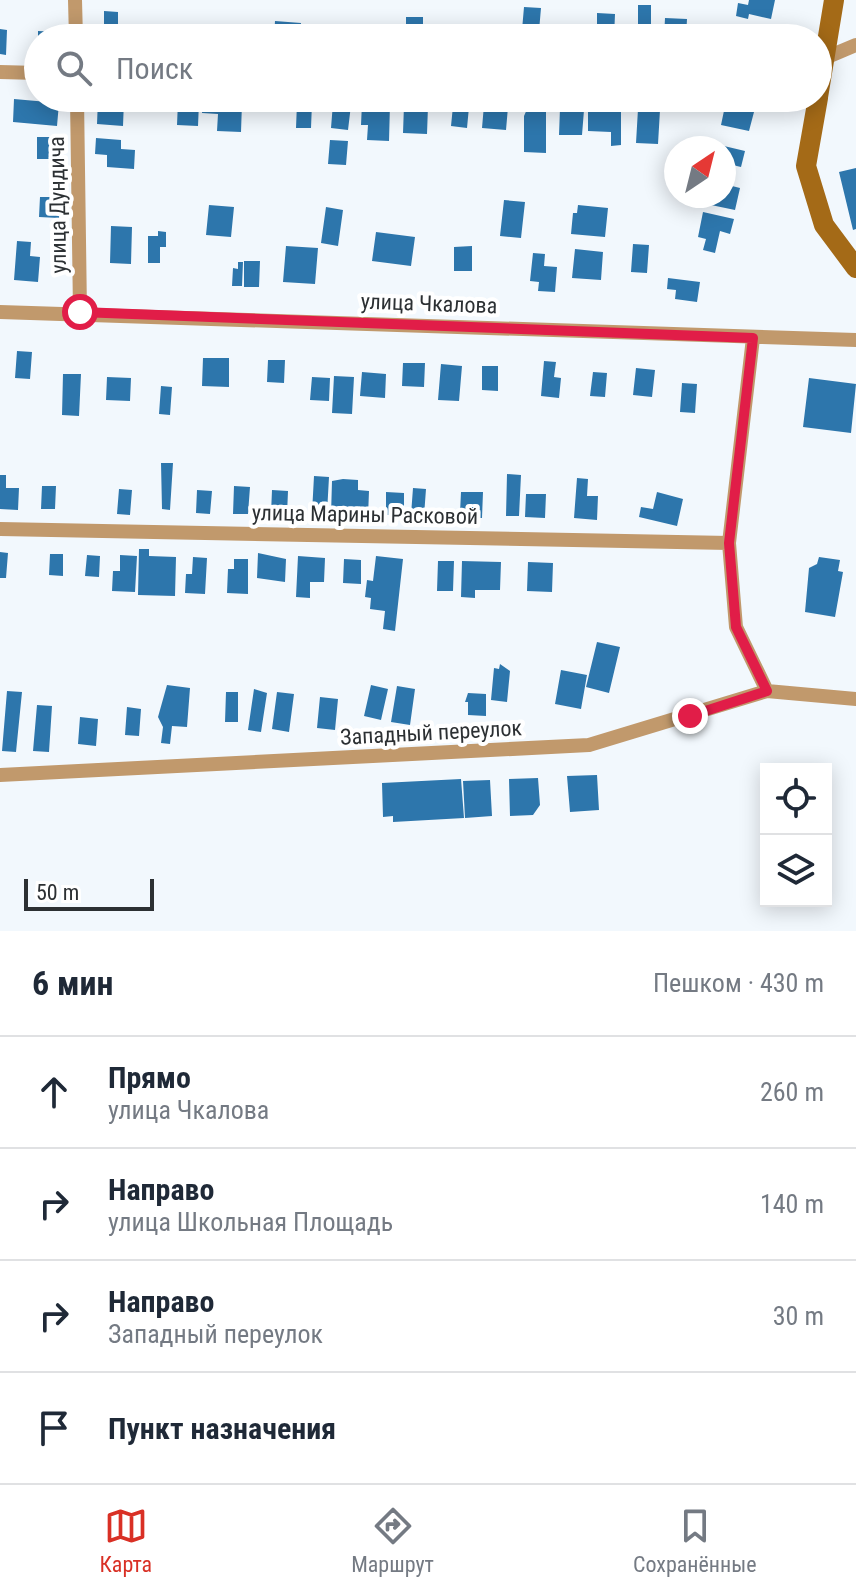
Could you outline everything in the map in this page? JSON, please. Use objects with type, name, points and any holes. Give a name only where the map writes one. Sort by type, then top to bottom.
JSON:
[{"type":"main road","points":[[830,24],[834,0]]},
{"type":"main road","points":[[815,112],[806,166],[824,225],[856,268]]},
{"type":"street","points":[[75,0],[76,24]]},
{"type":"street","points":[[832,55],[856,45]]},
{"type":"street","points":[[0,72],[24,73]]},
{"type":"street","name":"улица Дундича","points":[[77,112],[80,312]]},
{"type":"street","name":"улица Чкалова","points":[[0,312],[80,312],[856,340]]},
{"type":"street","points":[[753,338],[729,543],[736,627],[767,691]]},
{"type":"street","name":"улица Марины Расковой","points":[[0,529],[729,543]]},
{"type":"street","name":"Западный переулок","points":[[0,775],[589,745],[767,691],[856,699]]},
{"type":"building","points":[[749,0],[775,0],[771,19],[749,14],[748,19],[736,16],[738,3],[748,5]]},
{"type":"building","points":[[638,5],[651,5],[651,24],[638,24]]},
{"type":"building","points":[[524,7],[541,8],[540,24],[523,24]]},
{"type":"building","points":[[104,11],[118,12],[118,24],[104,24]]},
{"type":"building","points":[[597,13],[615,14],[615,24],[597,24]]},
{"type":"building","points":[[406,17],[423,17],[423,24],[406,24]]},
{"type":"building","points":[[665,18],[687,19],[687,24],[665,24]]},
{"type":"building","points":[[275,21],[301,23],[301,24],[275,24]]},
{"type":"building","points":[[0,29],[7,30],[6,55],[0,54]]},
{"type":"building","points":[[14,99],[24,100],[24,112],[58,112],[57,126],[13,122]]},
{"type":"building","points":[[97,112],[124,112],[123,126],[97,124]]},
{"type":"building","points":[[178,112],[199,112],[198,126],[177,125]]},
{"type":"building","points":[[242,112],[241,132],[217,131],[218,114],[202,113]]},
{"type":"building","points":[[297,112],[312,112],[311,128],[296,128]]},
{"type":"building","points":[[332,112],[350,112],[348,130],[331,128]]},
{"type":"building","points":[[362,112],[390,112],[389,141],[367,140],[368,125],[361,125]]},
{"type":"building","points":[[404,112],[428,112],[427,134],[403,133]]},
{"type":"building","points":[[452,112],[469,112],[467,128],[451,126]]},
{"type":"building","points":[[483,112],[508,112],[506,130],[482,128]]},
{"type":"building","points":[[526,112],[546,112],[546,153],[524,152]]},
{"type":"building","points":[[560,112],[584,112],[582,135],[559,135]]},
{"type":"building","points":[[588,112],[621,112],[621,145],[611,146],[611,132],[588,131]]},
{"type":"building","points":[[638,112],[660,112],[658,144],[636,143]]},
{"type":"building","points":[[724,112],[754,112],[749,131],[721,125]]},
{"type":"building","points":[[37,137],[59,137],[58,159],[37,159]]},
{"type":"building","points":[[96,138],[121,140],[121,149],[135,150],[134,169],[107,167],[107,155],[95,154]]},
{"type":"building","points":[[330,140],[348,141],[346,165],[328,164]]},
{"type":"building","points":[[736,149],[745,151],[741,167],[736,166]]},
{"type":"building","points":[[856,168],[856,229],[853,230],[839,172]]},
{"type":"building","points":[[40,197],[60,197],[59,218],[39,217]]},
{"type":"building","points":[[504,200],[525,202],[521,238],[500,236]]},
{"type":"building","points":[[209,205],[234,207],[231,237],[206,235]]},
{"type":"building","points":[[578,205],[608,208],[605,237],[571,234],[573,213],[577,213]]},
{"type":"building","points":[[326,207],[343,210],[338,246],[321,243]]},
{"type":"building","points":[[703,212],[734,219],[730,234],[720,231],[715,253],[703,250],[706,239],[698,237]]},
{"type":"building","points":[[111,226],[132,227],[131,264],[110,263]]},
{"type":"building","points":[[158,231],[166,232],[166,247],[160,247],[160,263],[148,263],[148,236],[158,236]]},
{"type":"building","points":[[376,232],[415,237],[411,266],[372,261]]},
{"type":"building","points":[[17,241],[31,242],[30,256],[40,257],[38,282],[14,280]]},
{"type":"building","points":[[633,244],[649,245],[647,273],[631,272]]},
{"type":"building","points":[[286,246],[318,248],[315,284],[283,282]]},
{"type":"building","points":[[472,246],[472,271],[454,271],[454,247]]},
{"type":"building","points":[[575,249],[603,252],[601,280],[572,278]]},
{"type":"building","points":[[533,253],[545,254],[544,266],[557,267],[555,292],[538,291],[539,282],[530,281]]},
{"type":"building","points":[[244,261],[260,261],[259,287],[244,287]]},
{"type":"building","points":[[238,262],[243,262],[242,286],[232,286],[233,268],[238,269]]},
{"type":"building","points":[[668,278],[700,282],[697,302],[675,299],[676,290],[667,289]]},
{"type":"building","points":[[17,351],[32,352],[30,379],[15,378]]},
{"type":"building","points":[[203,358],[229,358],[229,387],[202,386]]},
{"type":"building","points":[[268,360],[285,360],[284,383],[267,382]]},
{"type":"building","points":[[544,361],[556,362],[554,377],[561,378],[559,398],[541,396]]},
{"type":"building","points":[[403,363],[425,363],[424,387],[402,386]]},
{"type":"building","points":[[441,364],[462,366],[459,401],[438,400]]},
{"type":"building","points":[[482,366],[498,366],[498,391],[482,390]]},
{"type":"building","points":[[636,368],[655,370],[652,397],[633,395]]},
{"type":"building","points":[[362,372],[386,374],[385,398],[360,396]]},
{"type":"building","points":[[593,372],[607,373],[605,397],[590,396]]},
{"type":"building","points":[[63,374],[81,374],[79,416],[62,415]]},
{"type":"building","points":[[334,376],[354,377],[352,414],[332,413]]},
{"type":"building","points":[[107,377],[131,378],[130,401],[106,400]]},
{"type":"building","points":[[312,377],[330,378],[329,401],[310,400]]},
{"type":"building","points":[[809,378],[856,384],[851,433],[803,427]]},
{"type":"building","points":[[682,383],[697,384],[695,413],[680,412]]},
{"type":"building","points":[[161,386],[172,387],[170,415],[159,414]]},
{"type":"building","points":[[161,463],[173,463],[170,510],[162,509]]},
{"type":"building","points":[[507,474],[521,475],[519,516],[506,516]]},
{"type":"building","points":[[0,475],[6,475],[6,488],[19,488],[18,510],[0,509]]},
{"type":"building","points":[[314,476],[329,477],[327,513],[312,513]]},
{"type":"building","points":[[577,478],[588,479],[587,496],[598,496],[597,520],[574,518]]},
{"type":"building","points":[[358,480],[358,490],[369,491],[368,517],[331,516],[332,481]]},
{"type":"building","points":[[42,486],[56,486],[55,509],[41,509]]},
{"type":"building","points":[[234,486],[250,487],[248,514],[233,514]]},
{"type":"building","points":[[413,488],[426,489],[424,516],[411,515]]},
{"type":"building","points":[[119,489],[132,490],[130,515],[117,514]]},
{"type":"building","points":[[197,490],[212,491],[210,514],[196,513]]},
{"type":"building","points":[[272,490],[288,491],[287,515],[271,514]]},
{"type":"building","points":[[386,492],[404,493],[404,515],[386,515]]},
{"type":"building","points":[[461,492],[483,492],[482,518],[466,518],[466,513],[460,513]]},
{"type":"building","points":[[657,492],[683,499],[677,526],[639,517],[641,507],[653,509]]},
{"type":"building","points":[[526,494],[546,494],[545,518],[525,517]]},
{"type":"building","points":[[139,549],[149,549],[149,556],[176,557],[175,596],[138,595]]},
{"type":"building","points":[[0,552],[8,553],[6,578],[0,578]]},
{"type":"building","points":[[258,553],[286,559],[285,582],[257,578]]},
{"type":"building","points":[[50,554],[63,554],[63,576],[49,575]]},
{"type":"building","points":[[87,555],[100,556],[99,577],[85,576]]},
{"type":"building","points":[[120,555],[137,556],[135,592],[112,591],[113,571],[120,571]]},
{"type":"building","points":[[298,556],[325,558],[324,582],[310,582],[310,598],[296,597]]},
{"type":"building","points":[[376,556],[403,559],[395,631],[383,629],[385,611],[370,609],[371,598],[365,597],[367,580],[373,581]]},
{"type":"building","points":[[193,557],[207,558],[205,594],[185,593],[186,574],[192,574]]},
{"type":"building","points":[[819,557],[840,560],[838,571],[843,572],[835,617],[805,612],[809,568],[817,564]]},
{"type":"building","points":[[234,559],[248,559],[248,594],[227,593],[228,569],[234,569]]},
{"type":"building","points":[[344,559],[361,560],[361,584],[343,583]]},
{"type":"building","points":[[438,561],[454,561],[453,591],[437,591]]},
{"type":"building","points":[[462,561],[501,562],[500,590],[475,590],[475,598],[461,597]]},
{"type":"building","points":[[528,562],[553,563],[552,592],[527,591]]},
{"type":"building","points":[[597,642],[620,647],[609,693],[586,687]]},
{"type":"building","points":[[500,664],[510,671],[507,702],[491,700],[494,668],[499,669]]},
{"type":"building","points":[[561,670],[587,675],[581,709],[555,704]]},
{"type":"building","points":[[167,685],[190,688],[187,727],[172,726],[170,744],[161,743],[163,727],[158,717]]},
{"type":"building","points":[[371,685],[388,689],[381,720],[364,716]]},
{"type":"building","points":[[397,686],[415,689],[410,725],[391,722]]},
{"type":"building","points":[[254,689],[267,693],[261,732],[248,730]]},
{"type":"building","points":[[7,691],[22,692],[16,752],[2,751]]},
{"type":"building","points":[[226,692],[238,692],[238,722],[225,722]]},
{"type":"building","points":[[277,692],[294,694],[289,732],[272,729]]},
{"type":"building","points":[[468,693],[486,694],[486,716],[468,715],[468,702],[465,702]]},
{"type":"building","points":[[320,697],[338,699],[335,730],[317,728]]},
{"type":"building","points":[[37,705],[52,706],[49,752],[33,751]]},
{"type":"building","points":[[127,707],[141,709],[139,736],[125,735]]},
{"type":"building","points":[[80,717],[98,719],[96,746],[78,744]]},
{"type":"building","points":[[597,775],[599,810],[570,812],[567,776]]},
{"type":"building","points":[[538,778],[540,805],[533,815],[510,816],[509,779]]},
{"type":"building","points":[[461,779],[464,818],[393,822],[393,816],[383,817],[382,783]]},
{"type":"building","points":[[490,780],[492,816],[465,818],[463,781]]},
{"type":"route","points":[[80,312],[753,338],[729,543],[736,627],[767,691],[690,716]]}]
